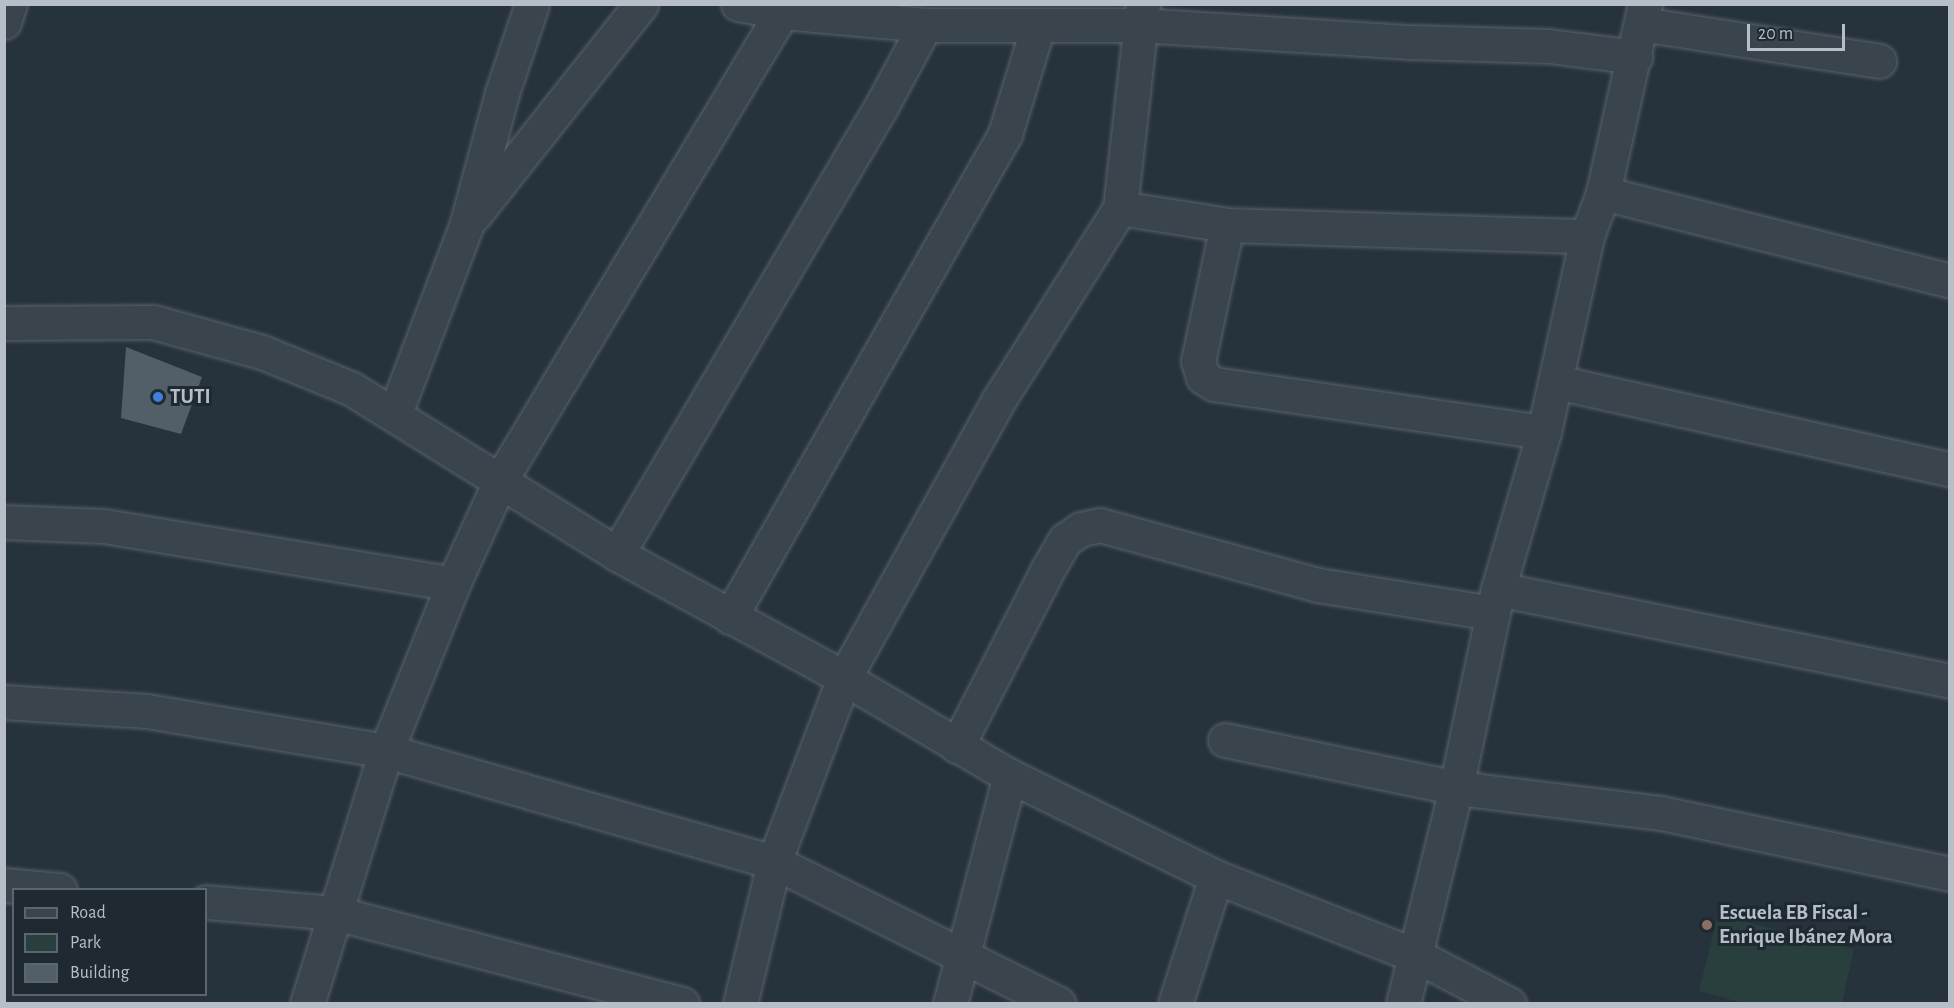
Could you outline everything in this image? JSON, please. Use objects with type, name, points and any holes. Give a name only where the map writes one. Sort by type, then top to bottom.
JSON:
[{"type":"street","points":[[4,22],[10,4]]},
{"type":"street","points":[[395,413],[467,223],[502,93],[532,4]]},
{"type":"street","points":[[467,223],[559,112],[641,4]]},
{"type":"street","points":[[738,4],[782,12],[925,25],[1038,27],[1141,15],[1411,42],[1550,46],[1635,57]]},
{"type":"street","points":[[307,1004],[386,751],[453,584],[501,479],[782,12]]},
{"type":"street","points":[[1403,1004],[1417,956],[1456,788],[1496,601],[1544,432],[1587,236],[1603,193],[1643,14],[1879,61]]},
{"type":"street","points":[[740,1004],[774,862],[844,678],[998,401],[1120,208],[1141,15]]},
{"type":"street","points":[[617,554],[882,105],[925,25]]},
{"type":"street","points":[[730,617],[1005,134],[1038,27]]},
{"type":"street","points":[[1603,193],[1950,281]]},
{"type":"street","points":[[1120,208],[1227,225],[1587,236]]},
{"type":"street","points":[[1227,225],[1198,361],[1203,377],[1214,384],[1544,432]]},
{"type":"street","points":[[4,323],[153,322],[262,352],[352,389],[395,413],[617,554],[844,678],[1010,776],[1216,877],[1417,956],[1509,1004]]},
{"type":"street","points":[[1556,382],[1950,469]]},
{"type":"street","points":[[4,522],[104,526],[453,584]]},
{"type":"street","points":[[957,746],[1065,540],[1081,529],[1100,525],[1318,585],[1496,601],[1950,681]]},
{"type":"street","points":[[4,702],[147,711],[386,751],[774,862],[1059,1004]]},
{"type":"street","points":[[1225,741],[1456,788],[1661,813],[1950,874]]},
{"type":"street","points":[[950,1004],[961,955],[1010,776]]},
{"type":"street","points":[[1175,1004],[1216,877]]},
{"type":"street","points":[[4,885],[38,888]]},
{"type":"street","points":[[207,902],[334,913],[682,1004]]},
{"type":"green space","points":[[1718,915],[1854,949],[1842,1003],[1743,1003],[1699,991]]},
{"type":"building","name":"TUTI","points":[[126,347],[202,377],[181,434],[121,418]]},
{"type":"place","name":"TUTI","points":[[158,397]]},
{"type":"place","name":"Escuela EB Fiscal - Enrique Ibánez Mora","points":[[1707,925]]}]
